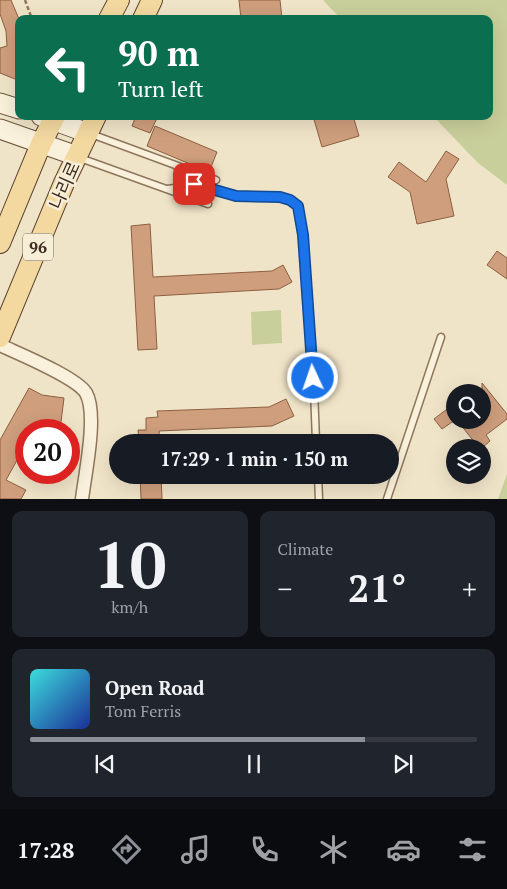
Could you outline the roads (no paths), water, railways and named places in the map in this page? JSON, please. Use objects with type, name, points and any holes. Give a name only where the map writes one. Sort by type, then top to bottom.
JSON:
[{"type":"main road","points":[[111,15],[119,0]]},
{"type":"main road","points":[[145,15],[152,0]]},
{"type":"main road","name":"나리로","points":[[0,243],[49,120]]},
{"type":"main road","name":"나리로","points":[[0,338],[76,156],[92,124]]},
{"type":"street","points":[[0,103],[15,108]]},
{"type":"street","points":[[64,120],[92,124]]},
{"type":"street","points":[[0,129],[76,156]]},
{"type":"street","points":[[0,345],[76,382],[86,394],[92,420],[82,499]]},
{"type":"lane","points":[[92,124],[175,165],[216,180]]},
{"type":"lane","points":[[76,156],[208,204]]},
{"type":"lane","points":[[175,165],[194,184]]},
{"type":"lane","points":[[168,190],[194,184],[236,196],[280,197],[290,200],[298,206],[303,235],[313,362],[316,434]]},
{"type":"lane","points":[[387,499],[441,337]]},
{"type":"lane","points":[[318,484],[319,499]]}]
